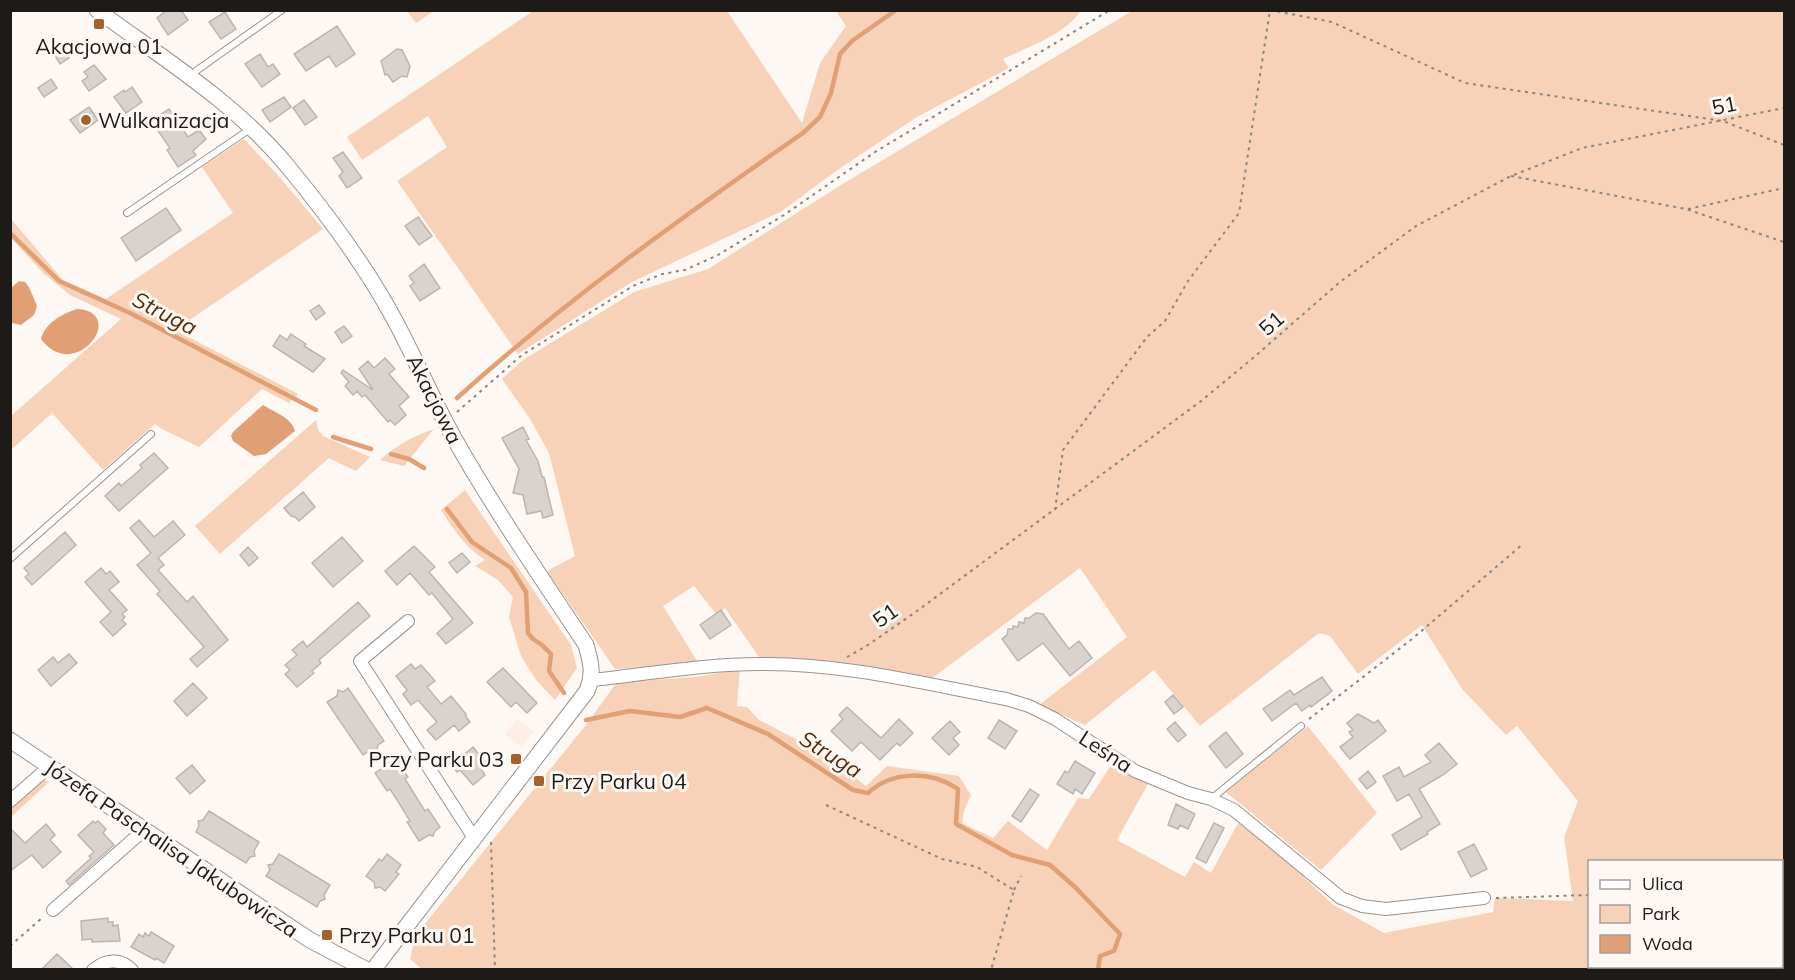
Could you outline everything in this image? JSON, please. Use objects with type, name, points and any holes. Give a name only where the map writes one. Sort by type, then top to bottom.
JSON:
[{"type":"street","name":"Akacjowa","points":[[97,10],[191,78],[251,128],[288,167],[376,287],[444,420],[494,505],[586,645],[592,664],[592,680]]},
{"type":"street","points":[[408,621],[360,662],[478,833]]},
{"type":"street","name":"Leśna","points":[[592,680],[733,665],[828,667],[1006,699],[1029,706],[1083,736],[1135,771],[1188,793],[1211,799],[1234,810],[1341,898],[1362,906],[1386,909],[1484,898]]},
{"type":"street","points":[[374,969],[587,691],[592,680]]},
{"type":"street","name":"Józefa Paschalisa Jakubowicza","points":[[10,740],[310,940],[367,969]]},
{"type":"street","points":[[10,801],[50,766]]},
{"type":"street","points":[[53,910],[144,830]]},
{"type":"street","points":[[93,969],[113,960],[123,962],[132,969]]},
{"type":"lane","points":[[191,78],[196,70],[282,10]]},
{"type":"lane","points":[[127,213],[251,128]]},
{"type":"lane","points":[[10,559],[151,434]]},
{"type":"lane","points":[[1211,799],[1301,726]]},
{"type":"path","points":[[444,420],[452,416],[522,355],[633,286],[662,274],[685,270],[718,255],[784,215],[875,152],[1110,10]]},
{"type":"path","points":[[1055,510],[1063,450],[1147,337],[1165,321],[1188,281],[1239,213],[1270,10],[1332,21],[1465,83],[1723,121],[1785,146]]},
{"type":"path","name":"51","points":[[828,667],[878,638],[1201,401],[1340,282],[1416,226],[1511,176],[1582,148],[1785,108]]},
{"type":"path","points":[[1511,176],[1686,209],[1785,242]]},
{"type":"path","points":[[1686,209],[1785,188]]},
{"type":"path","points":[[1301,726],[1412,639],[1523,544]]},
{"type":"path","points":[[826,805],[942,859],[977,867],[1014,890]]},
{"type":"path","points":[[478,833],[491,837],[495,969]]},
{"type":"path","points":[[991,969],[1014,890],[1021,876]]},
{"type":"path","points":[[1484,898],[1588,895]]},
{"type":"path","points":[[10,946],[53,910]]},
{"type":"shaded area","points":[[517,719],[534,732],[521,747],[505,734]]},
{"type":"green space","points":[[407,11],[434,11],[416,23]]},
{"type":"green space","points":[[533,11],[727,11],[802,123],[820,63],[846,26],[836,11],[1081,11],[1055,34],[1003,59],[1009,68],[917,117],[836,171],[782,211],[632,282],[518,354],[397,181],[447,147],[428,116],[362,160],[347,137]]},
{"type":"green space","points":[[1132,11],[1784,11],[1784,969],[423,970],[410,959],[415,936],[586,725],[617,682],[696,677],[740,669],[737,706],[747,707],[759,720],[823,753],[866,786],[887,766],[959,776],[971,795],[962,823],[993,838],[1008,821],[1047,850],[1078,798],[1089,799],[1113,762],[1148,784],[1117,840],[1185,877],[1194,862],[1211,873],[1238,823],[1280,854],[1332,904],[1384,933],[1493,912],[1495,898],[1573,901],[1564,837],[1578,801],[1517,726],[1506,735],[1462,689],[1422,625],[1358,674],[1330,636],[1319,633],[1200,726],[1154,670],[1085,725],[1039,705],[1127,637],[1080,568],[931,679],[818,660],[761,660],[725,608],[716,614],[694,586],[663,606],[699,664],[615,669],[547,571],[575,556],[549,453],[530,419],[502,379],[523,360],[634,292],[708,269],[841,185]]},
{"type":"green space","points":[[244,139],[323,229],[175,330],[298,394],[289,403],[262,389],[199,447],[155,424],[103,470],[52,413],[11,450],[11,416],[121,319],[70,295],[43,273],[11,238],[11,219],[63,280],[106,299],[233,213],[202,167]]},
{"type":"green space","points":[[316,420],[318,430],[323,436],[370,457],[356,471],[329,458],[220,554],[195,526]]},
{"type":"green space","points":[[434,429],[404,466],[380,460],[406,442]]},
{"type":"green space","points":[[465,490],[571,645],[577,668],[555,700],[536,680],[521,656],[509,617],[513,597],[498,580],[475,566],[485,560],[466,544],[441,510]]},
{"type":"green space","points":[[1308,726],[1377,813],[1321,870],[1226,792]]},
{"type":"green space","points":[[44,780],[49,782],[11,817],[11,809]]},
{"type":"water","points":[[19,281],[25,282],[29,287],[37,306],[34,315],[21,325],[12,323],[11,318],[11,288]]},
{"type":"water","points":[[77,309],[92,313],[98,321],[97,332],[91,342],[81,351],[68,354],[54,351],[41,339],[43,333],[55,320]]},
{"type":"water","points":[[263,405],[290,422],[295,431],[266,454],[254,456],[233,441],[231,436]]},
{"type":"building","points":[[167,10],[181,10],[188,20],[168,35],[157,18]]},
{"type":"building","points":[[225,12],[236,29],[221,39],[209,22]]},
{"type":"building","points":[[337,26],[355,54],[336,67],[329,56],[306,71],[294,54]]},
{"type":"building","points":[[61,45],[69,58],[60,64],[52,51]]},
{"type":"building","points":[[397,49],[402,50],[410,66],[407,77],[402,76],[393,82],[387,74],[385,75],[381,61]]},
{"type":"building","points":[[260,54],[268,67],[273,64],[280,74],[262,87],[245,64]]},
{"type":"building","points":[[94,65],[106,79],[89,91],[82,81],[88,77],[84,72]]},
{"type":"building","points":[[51,79],[57,88],[44,97],[38,88]]},
{"type":"building","points":[[132,87],[142,102],[126,113],[114,97]]},
{"type":"building","points":[[284,97],[291,107],[270,122],[262,110]]},
{"type":"building","points":[[304,100],[317,117],[305,125],[293,108]]},
{"type":"building","points":[[89,107],[98,120],[80,133],[70,120]]},
{"type":"building","points":[[169,109],[188,137],[199,130],[206,139],[193,151],[196,155],[178,167],[167,150],[170,148],[151,121]]},
{"type":"building","points":[[343,152],[362,178],[347,188],[339,176],[343,172],[333,158]]},
{"type":"building","points":[[166,208],[181,230],[136,261],[121,238]]},
{"type":"building","points":[[418,217],[432,236],[419,245],[405,226]]},
{"type":"building","points":[[424,264],[440,288],[420,301],[410,286],[414,283],[409,276]]},
{"type":"building","points":[[319,305],[325,313],[316,320],[310,311]]},
{"type":"building","points":[[344,326],[352,336],[342,343],[335,332]]},
{"type":"building","points":[[291,334],[306,344],[304,346],[325,359],[313,372],[273,346],[280,335],[287,340]]},
{"type":"building","points":[[385,358],[395,369],[389,374],[409,397],[399,406],[406,415],[395,425],[390,420],[388,422],[365,395],[362,397],[357,391],[353,395],[345,386],[349,382],[341,373],[343,370],[373,390],[359,369],[368,361],[374,368]]},
{"type":"building","points":[[523,427],[529,439],[526,440],[544,477],[553,515],[543,518],[541,511],[527,514],[523,495],[513,493],[519,469],[502,438]]},
{"type":"building","points":[[154,453],[168,468],[119,511],[105,496],[119,483],[121,486],[142,468],[140,465]]},
{"type":"building","points":[[303,492],[315,507],[299,521],[284,508]]},
{"type":"building","points":[[139,520],[154,537],[173,521],[185,535],[158,558],[164,565],[158,570],[187,602],[193,596],[228,640],[197,667],[190,659],[204,647],[157,594],[160,591],[137,565],[151,553],[130,528]]},
{"type":"building","points":[[65,532],[76,545],[32,585],[25,577],[29,574],[24,568]]},
{"type":"building","points":[[342,537],[363,561],[333,587],[312,563]]},
{"type":"building","points":[[414,546],[435,567],[429,572],[473,623],[446,644],[437,633],[453,619],[432,593],[429,595],[410,573],[397,585],[385,571]]},
{"type":"building","points":[[248,547],[258,558],[249,566],[240,555]]},
{"type":"building","points":[[462,553],[470,562],[457,573],[449,563]]},
{"type":"building","points":[[101,568],[106,574],[110,571],[119,582],[109,590],[127,610],[122,614],[125,617],[122,620],[126,624],[113,636],[100,622],[111,612],[85,582]]},
{"type":"building","points":[[358,602],[370,616],[319,660],[321,663],[312,671],[314,673],[297,687],[285,674],[290,670],[285,665],[297,655],[292,650],[303,641],[307,647]]},
{"type":"building","points":[[721,610],[731,625],[710,639],[700,625]]},
{"type":"building","points":[[1036,613],[1043,614],[1069,649],[1079,641],[1092,658],[1070,676],[1043,643],[1018,661],[1002,639],[1007,635],[1008,629],[1013,629],[1013,626],[1018,627],[1019,622],[1024,623],[1025,618]]},
{"type":"building","points":[[69,654],[77,663],[51,686],[38,670],[53,657],[58,663]]},
{"type":"building","points":[[411,664],[415,669],[421,665],[435,681],[427,687],[441,704],[451,696],[470,722],[459,731],[454,725],[436,740],[427,730],[437,722],[418,700],[411,705],[403,694],[407,690],[396,676]]},
{"type":"building","points":[[503,668],[537,703],[527,713],[516,702],[511,707],[487,682]]},
{"type":"building","points":[[1322,677],[1332,691],[1311,707],[1310,705],[1302,711],[1296,703],[1272,721],[1263,709],[1290,690],[1294,695]]},
{"type":"building","points":[[193,683],[207,698],[187,716],[174,701]]},
{"type":"building","points":[[348,688],[384,741],[378,745],[377,750],[372,749],[363,755],[327,702],[337,696],[338,690],[343,692]]},
{"type":"building","points":[[1173,695],[1183,707],[1174,714],[1165,702]]},
{"type":"building","points":[[847,707],[881,738],[899,719],[913,733],[900,746],[897,743],[880,760],[861,742],[852,751],[831,731],[843,719],[839,715]]},
{"type":"building","points":[[1358,714],[1374,723],[1378,720],[1386,731],[1350,759],[1340,747],[1353,737],[1349,732],[1353,730],[1347,723]]},
{"type":"building","points":[[999,720],[1017,731],[1005,749],[988,738]]},
{"type":"building","points":[[950,721],[960,732],[953,738],[959,745],[949,755],[932,738]]},
{"type":"building","points":[[1175,722],[1186,735],[1178,742],[1167,729]]},
{"type":"building","points":[[1226,732],[1243,754],[1226,768],[1209,746]]},
{"type":"building","points":[[1439,743],[1457,764],[1419,789],[1440,824],[1401,850],[1392,835],[1422,817],[1409,794],[1397,801],[1383,776],[1399,767],[1404,777],[1431,762],[1425,755]]},
{"type":"building","points":[[473,747],[487,764],[481,769],[485,775],[473,785],[460,770],[457,772],[449,762],[459,754],[461,757]]},
{"type":"building","points":[[396,759],[408,777],[405,779],[425,811],[428,809],[440,827],[433,836],[429,835],[419,841],[407,822],[410,821],[390,789],[387,791],[375,773],[384,767],[385,762],[390,763]]},
{"type":"building","points":[[1075,761],[1095,773],[1082,794],[1075,789],[1073,794],[1057,784],[1065,771],[1068,773]]},
{"type":"building","points":[[192,765],[205,781],[190,794],[176,778]]},
{"type":"building","points":[[1368,771],[1376,782],[1367,789],[1359,779]]},
{"type":"building","points":[[1030,789],[1039,795],[1021,822],[1012,816]]},
{"type":"building","points":[[1176,804],[1195,814],[1188,829],[1180,825],[1178,829],[1168,825]]},
{"type":"building","points":[[209,811],[259,842],[254,851],[255,856],[250,857],[246,863],[196,832],[199,826],[198,821],[203,820]]},
{"type":"building","points":[[93,821],[95,823],[98,821],[106,829],[103,833],[114,845],[69,885],[66,881],[91,858],[89,856],[94,852],[78,835]]},
{"type":"building","points":[[1214,823],[1224,828],[1206,863],[1196,858]]},
{"type":"building","points":[[46,824],[55,835],[50,840],[61,852],[43,868],[32,855],[10,871],[10,828],[25,843]]},
{"type":"building","points":[[1474,844],[1487,869],[1471,877],[1458,852]]},
{"type":"building","points":[[279,854],[330,885],[324,895],[325,899],[320,901],[317,907],[266,876],[270,870],[268,865],[273,864]]},
{"type":"building","points":[[387,854],[401,865],[396,872],[399,874],[385,891],[380,887],[375,888],[374,882],[366,876],[379,859],[382,861]]},
{"type":"building","points":[[108,918],[108,922],[113,922],[113,926],[118,925],[120,941],[82,940],[81,921]]},
{"type":"building","points":[[151,932],[174,946],[164,963],[131,947],[139,934],[143,937],[145,933],[149,936]]},
{"type":"building","points":[[57,954],[73,969],[42,969]]},
{"type":"waterway","points":[[457,398],[582,293],[803,133],[820,117],[831,93],[840,54],[852,41],[896,10]]},
{"type":"waterway","name":"Struga","points":[[10,233],[59,281],[130,313],[316,410]]},
{"type":"waterway","name":"Struga","points":[[333,437],[371,449]]},
{"type":"waterway","name":"Struga","points":[[391,454],[409,459],[424,468]]},
{"type":"waterway","name":"Struga","points":[[447,509],[472,542],[511,568],[526,592],[528,633],[551,654],[549,671],[564,693]]},
{"type":"waterway","name":"Struga","points":[[586,720],[630,711],[680,717],[707,708],[768,734],[853,790],[868,793],[889,780],[912,776],[924,776],[947,783],[958,789],[956,824],[1012,855],[1050,865],[1076,888],[1120,934],[1114,951],[1100,956],[1098,970]]},
{"type":"place","name":"Akacjowa 01","points":[[99,24]]},
{"type":"place","name":"Wulkanizacja","points":[[86,120]]},
{"type":"place","name":"Przy Parku 03","points":[[516,759]]},
{"type":"place","name":"Przy Parku 04","points":[[539,781]]},
{"type":"place","name":"Przy Parku 01","points":[[327,935]]}]
